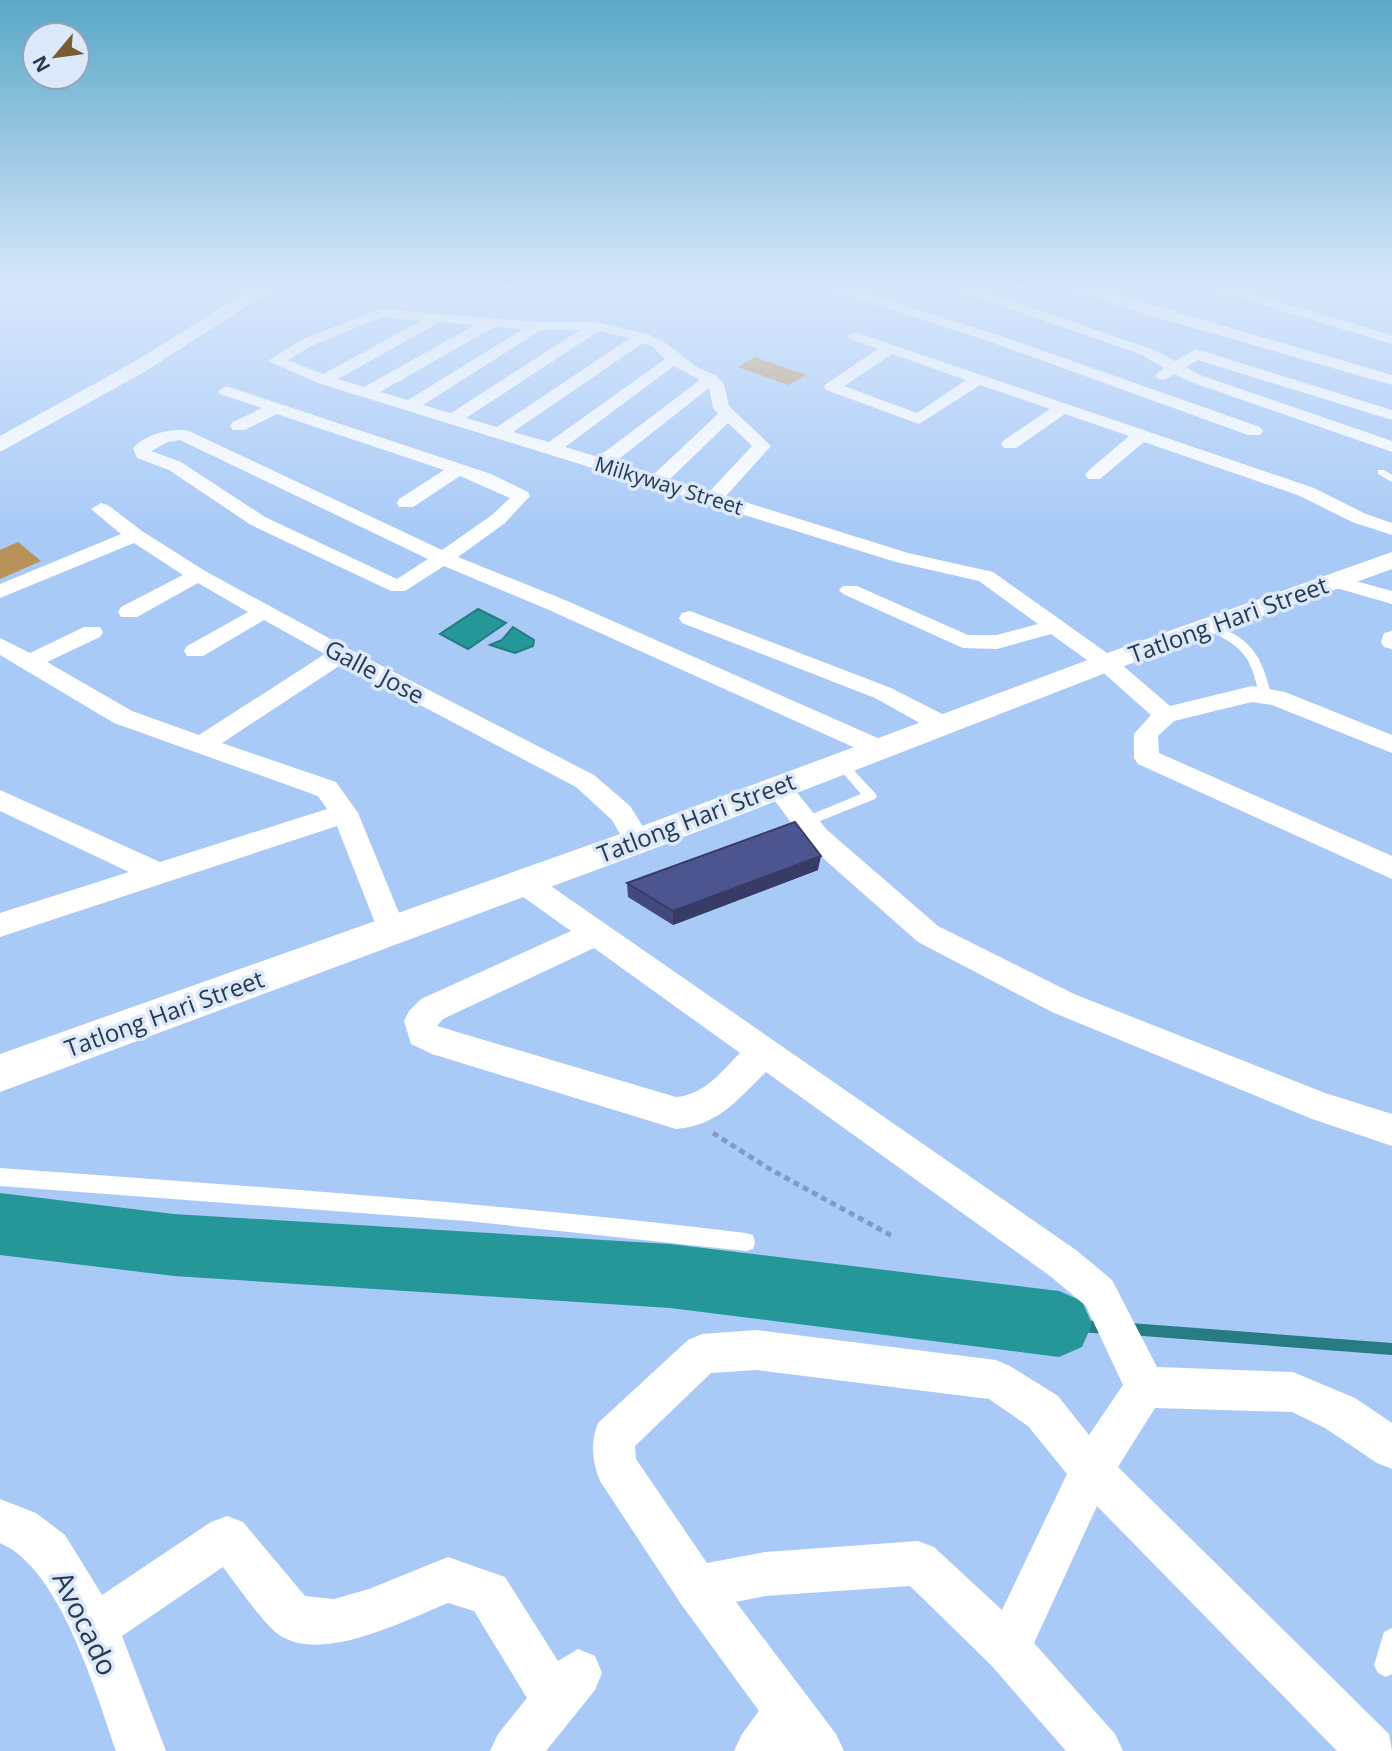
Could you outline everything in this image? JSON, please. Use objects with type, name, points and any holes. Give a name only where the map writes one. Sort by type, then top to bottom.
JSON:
[{"type":"street","points":[[0,445],[139,367]]},
{"type":"street","name":"Milkyway Street","points":[[287,367],[903,558],[986,576],[1106,663],[1166,715]]},
{"type":"street","points":[[324,380],[350,367]]},
{"type":"street","points":[[367,392],[412,367]]},
{"type":"street","points":[[410,406],[473,367]]},
{"type":"street","points":[[453,419],[534,367]]},
{"type":"street","points":[[500,433],[598,367]]},
{"type":"street","points":[[551,449],[663,367]]},
{"type":"street","points":[[688,367],[716,384],[721,408],[762,446],[714,498]]},
{"type":"street","points":[[862,367],[832,387],[919,419],[979,378]]},
{"type":"street","points":[[946,367],[1307,492],[1359,518],[1392,529]]},
{"type":"street","points":[[1073,367],[1254,431]]},
{"type":"street","points":[[1237,367],[1392,415]]},
{"type":"street","points":[[1345,367],[1392,380]]},
{"type":"street","points":[[1140,390],[1175,368],[1392,447]]},
{"type":"street","points":[[601,464],[710,379]]},
{"type":"street","points":[[226,391],[458,469],[509,488],[521,496],[513,509],[442,558],[398,587],[258,521],[175,466],[143,454],[142,448],[165,437],[184,435],[442,558],[556,605],[880,748]]},
{"type":"street","points":[[1010,444],[1064,407]]},
{"type":"street","points":[[239,426],[276,408]]},
{"type":"street","points":[[657,481],[727,415]]},
{"type":"street","points":[[1094,475],[1143,434]]},
{"type":"street","points":[[406,503],[458,469]]},
{"type":"street","name":"Galle Jose","points":[[101,509],[135,535],[198,575],[341,654],[585,781],[621,813],[638,841]]},
{"type":"street","points":[[0,592],[135,535]]},
{"type":"street","name":"Tatlong Hari Street","points":[[0,1073],[638,841],[777,786],[1392,559]]},
{"type":"street","points":[[129,612],[198,575]]},
{"type":"street","points":[[1334,581],[1392,598]]},
{"type":"street","points":[[850,590],[962,641],[978,645],[1054,626]]},
{"type":"street","points":[[195,651],[265,611]]},
{"type":"street","points":[[691,618],[883,693],[943,725]]},
{"type":"street","points":[[31,661],[92,632]]},
{"type":"street","points":[[0,645],[123,717],[327,789],[345,813],[391,930]]},
{"type":"street","points":[[202,744],[341,654]]},
{"type":"street","points":[[1392,744],[1277,698],[1252,694],[1166,715],[1146,734],[1147,758],[1392,868]]},
{"type":"street","points":[[777,786],[817,837],[928,934],[1063,1003],[1324,1108],[1392,1130]]},
{"type":"street","points":[[0,800],[159,874]]},
{"type":"street","points":[[0,925],[345,813]]},
{"type":"street","points":[[522,881],[1063,1263],[1099,1293],[1138,1373]]},
{"type":"street","points":[[594,934],[432,1009],[420,1021],[422,1034],[432,1040],[676,1113],[698,1111],[715,1099],[765,1051]]},
{"type":"street","points":[[819,1751],[696,1588],[615,1466],[613,1438],[702,1354],[756,1350],[996,1380],[1044,1411],[1091,1470],[1372,1751]]},
{"type":"street","points":[[1138,1373],[1293,1392],[1340,1413],[1392,1448]]},
{"type":"street","points":[[1008,1648],[1138,1373]]},
{"type":"street","name":"Avocado","points":[[0,1521],[20,1529],[50,1551],[95,1627],[141,1751]]},
{"type":"street","points":[[95,1627],[226,1538],[294,1618],[334,1622],[369,1612],[448,1580],[489,1593],[567,1688],[515,1751]]},
{"type":"street","points":[[696,1588],[765,1574],[918,1563],[1008,1648],[1098,1751]]},
{"type":"street","points":[[759,1751],[789,1711]]},
{"type":"lane","points":[[1381,472],[1392,479]]},
{"type":"lane","points":[[1209,626],[1238,639],[1249,648],[1255,657],[1265,695]]},
{"type":"lane","points":[[805,821],[870,796],[841,763]]},
{"type":"lane","points":[[0,1177],[330,1200],[635,1228],[746,1242]]},
{"type":"lane","points":[[1386,1665],[1392,1640]]},
{"type":"path","points":[[698,1111],[712,1132],[768,1168],[894,1237]]},
{"type":"shaded area","points":[[738,367],[783,367],[806,375],[788,385]]},
{"type":"shaded area","points":[[18,542],[41,561],[0,579],[0,550]]},
{"type":"shaded area","points":[[478,609],[506,623],[468,649],[440,634]]},
{"type":"shaded area","points":[[513,627],[534,640],[533,646],[515,653],[490,645],[502,640]]},
{"type":"building","points":[[795,822],[821,856],[673,911],[627,883]]},
{"type":"waterway","points":[[0,1224],[174,1245],[670,1276],[1059,1324]]},
{"type":"waterway","points":[[1059,1324],[1106,1328]]},
{"type":"waterway","points":[[1130,1329],[1392,1349]]}]
